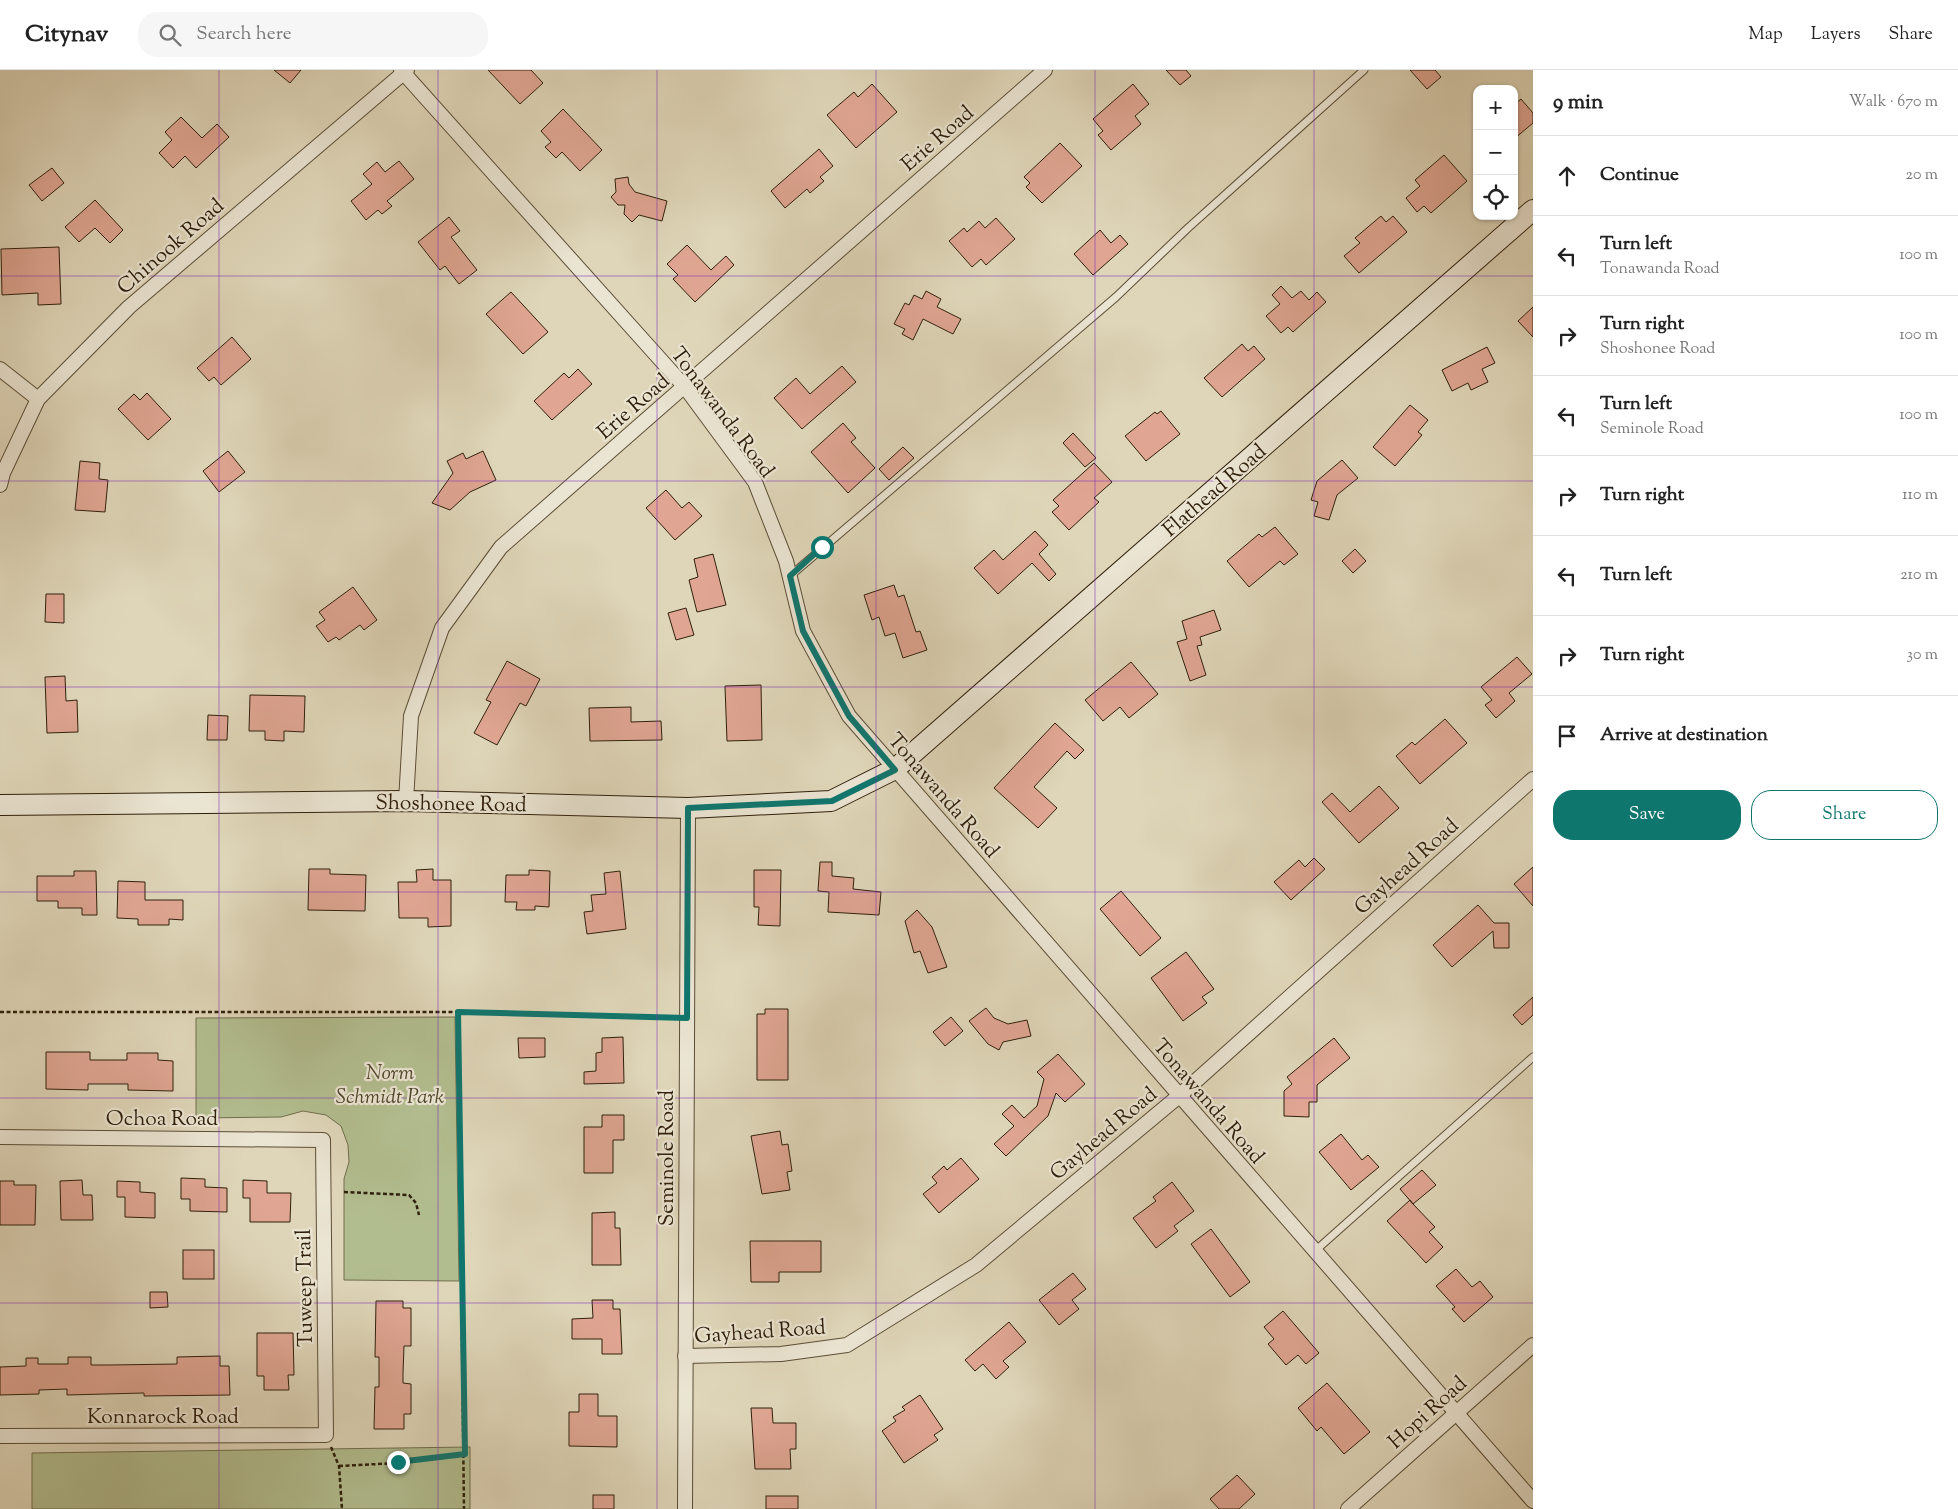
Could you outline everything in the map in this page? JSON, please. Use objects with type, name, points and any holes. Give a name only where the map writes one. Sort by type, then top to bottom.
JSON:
[{"type":"street","name":"Erie Road","points":[[406,801],[411,716],[442,628],[501,547],[685,388],[1045,70]]},
{"type":"street","name":"Tonawanda Road","points":[[404,71],[685,388],[755,482],[786,561],[803,631],[849,716],[1533,1501]]},
{"type":"street","name":"Chinook Road","points":[[0,485],[3,473],[38,399],[129,308],[404,71]]},
{"type":"street","name":"Flathead Road","points":[[895,770],[1533,210]]},
{"type":"street","points":[[0,370],[38,399]]},
{"type":"street","name":"Shoshonee Road","points":[[0,804],[406,801],[688,808],[832,801],[895,770]]},
{"type":"street","name":"Gayhead Road","points":[[685,1356],[781,1354],[847,1345],[976,1265],[1179,1096],[1533,779]]},
{"type":"street","name":"Seminole Road","points":[[685,1509],[688,808]]},
{"type":"street","name":"Ochoa Road","points":[[0,1137],[323,1140]]},
{"type":"street","name":"Tuweep Trail","points":[[323,1140],[326,1435]]},
{"type":"street","name":"Hopi Road","points":[[1348,1509],[1533,1345]]},
{"type":"street","name":"Konnarock Road","points":[[0,1436],[326,1435]]},
{"type":"lane","points":[[790,576],[1116,297],[1188,228],[1364,70]]},
{"type":"lane","points":[[1314,1251],[1533,1057]]},
{"type":"path","points":[[0,1012],[458,1012],[687,1018]]},
{"type":"path","points":[[458,1012],[465,1454],[464,1509]]},
{"type":"path","points":[[344,1192],[409,1195],[416,1203],[420,1214]]},
{"type":"path","points":[[326,1435],[338,1466],[342,1509]]},
{"type":"path","points":[[338,1466],[398,1462],[465,1454]]},
{"type":"green space","name":"Norm Schmidt Park","points":[[455,1017],[459,1281],[344,1280],[344,1179],[349,1162],[348,1145],[341,1126],[326,1115],[303,1111],[281,1117],[196,1118],[196,1018]]},
{"type":"green space","points":[[470,1447],[470,1509],[32,1509],[32,1453]]},
{"type":"building","points":[[274,70],[301,70],[290,83]]},
{"type":"building","points":[[488,70],[531,70],[543,83],[520,104]]},
{"type":"building","points":[[1166,70],[1186,70],[1191,76],[1180,85]]},
{"type":"building","points":[[1410,70],[1435,70],[1441,77],[1427,89]]},
{"type":"building","points":[[872,84],[897,112],[856,148],[827,115],[854,92],[858,97]]},
{"type":"building","points":[[1133,84],[1149,104],[1135,116],[1141,124],[1111,150],[1098,135],[1103,131],[1093,119]]},
{"type":"building","points":[[1521,99],[1533,113],[1533,123],[1518,136],[1518,130],[1518,102]]},
{"type":"building","points":[[563,109],[602,150],[580,171],[562,152],[556,158],[545,147],[551,142],[541,131]]},
{"type":"building","points":[[181,117],[202,138],[217,124],[229,137],[196,168],[185,156],[173,168],[159,153],[172,140],[165,132]]},
{"type":"building","points":[[1060,143],[1082,166],[1042,203],[1026,187],[1030,183],[1024,177]]},
{"type":"building","points":[[819,149],[833,166],[820,177],[824,181],[810,193],[807,189],[785,208],[771,191]]},
{"type":"building","points":[[1444,155],[1467,181],[1431,213],[1424,206],[1417,212],[1406,198],[1420,186],[1415,180]]},
{"type":"building","points":[[399,161],[414,179],[387,201],[392,206],[382,214],[378,210],[366,220],[351,201],[372,184],[363,174],[377,162],[385,172]]},
{"type":"building","points":[[52,168],[64,183],[42,201],[29,185]]},
{"type":"building","points":[[628,177],[629,184],[635,192],[667,201],[662,221],[639,215],[632,222],[624,214],[625,205],[618,205],[611,197],[616,192],[615,179]]},
{"type":"building","points":[[95,200],[123,230],[110,243],[95,228],[79,242],[65,227]]},
{"type":"building","points":[[1381,216],[1386,222],[1393,216],[1407,232],[1359,273],[1344,256],[1360,243],[1355,238]]},
{"type":"building","points":[[449,217],[460,231],[451,237],[477,270],[459,284],[445,266],[440,270],[418,242]]},
{"type":"building","points":[[996,218],[1015,239],[986,265],[981,259],[972,267],[949,241],[964,228],[967,232],[979,221],[985,228]]},
{"type":"building","points":[[1100,230],[1111,243],[1120,235],[1128,244],[1093,275],[1074,254]]},
{"type":"building","points":[[687,245],[711,270],[726,256],[734,265],[695,302],[673,279],[678,275],[667,264]]},
{"type":"building","points":[[59,247],[61,304],[38,305],[38,293],[2,295],[1,249]]},
{"type":"building","points":[[1281,286],[1292,298],[1301,291],[1309,300],[1317,292],[1326,302],[1293,332],[1288,327],[1281,333],[1266,316],[1280,304],[1272,295]]},
{"type":"building","points":[[926,291],[941,299],[937,307],[961,319],[953,334],[923,319],[913,340],[902,334],[905,329],[894,324],[905,303],[909,305],[914,295],[922,299]]},
{"type":"building","points":[[511,292],[548,332],[523,354],[486,314]]},
{"type":"building","points":[[1533,307],[1533,337],[1518,321]]},
{"type":"building","points":[[232,337],[251,359],[221,385],[214,377],[209,381],[197,368]]},
{"type":"building","points":[[1242,344],[1248,351],[1254,346],[1265,359],[1222,397],[1204,378]]},
{"type":"building","points":[[1487,347],[1495,363],[1482,369],[1488,382],[1471,390],[1468,383],[1452,391],[1442,370]]},
{"type":"building","points":[[842,366],[856,382],[802,429],[774,398],[796,378],[810,394]]},
{"type":"building","points":[[578,369],[592,384],[552,420],[534,401],[564,373],[569,378]]},
{"type":"building","points":[[147,393],[171,419],[148,440],[118,409],[134,394],[140,400]]},
{"type":"building","points":[[1410,405],[1428,420],[1418,432],[1422,435],[1395,466],[1373,447]]},
{"type":"building","points":[[1161,411],[1180,434],[1146,461],[1125,436],[1155,412],[1157,414]]},
{"type":"building","points":[[843,423],[856,438],[851,442],[875,468],[848,493],[811,452]]},
{"type":"building","points":[[1073,433],[1096,458],[1085,467],[1063,443]]},
{"type":"building","points":[[903,447],[914,458],[889,480],[879,469]]},
{"type":"building","points":[[228,451],[245,472],[219,492],[203,471]]},
{"type":"building","points":[[483,451],[496,480],[470,492],[450,510],[432,503],[453,473],[447,461],[463,453],[466,459]]},
{"type":"building","points":[[1342,460],[1358,478],[1337,495],[1329,520],[1314,516],[1318,502],[1311,500],[1317,481]]},
{"type":"building","points":[[80,461],[100,463],[99,479],[108,480],[105,512],[75,510]]},
{"type":"building","points":[[1094,463],[1112,482],[1094,498],[1099,502],[1069,530],[1052,512],[1059,506],[1053,500]]},
{"type":"building","points":[[666,490],[682,508],[689,502],[702,516],[675,540],[646,508]]},
{"type":"building","points":[[1275,527],[1298,554],[1284,565],[1280,561],[1249,587],[1227,561],[1259,534],[1262,537]]},
{"type":"building","points":[[1035,531],[1048,545],[1039,554],[1056,574],[1049,581],[1032,563],[998,594],[974,568],[994,550],[1003,560]]},
{"type":"building","points":[[1355,549],[1366,561],[1353,573],[1342,561]]},
{"type":"building","points":[[713,554],[726,605],[697,612],[689,580],[698,577],[694,559]]},
{"type":"building","points":[[894,585],[898,597],[904,595],[916,632],[920,631],[927,650],[903,658],[895,633],[885,636],[879,617],[872,620],[864,595]]},
{"type":"building","points":[[353,587],[377,620],[364,630],[360,625],[339,640],[336,637],[328,642],[316,626],[325,620],[319,612]]},
{"type":"building","points":[[46,594],[64,594],[64,623],[45,622]]},
{"type":"building","points":[[686,608],[694,635],[676,640],[668,613]]},
{"type":"building","points":[[1214,610],[1221,630],[1200,637],[1202,645],[1197,646],[1206,675],[1190,681],[1177,642],[1187,639],[1182,621]]},
{"type":"building","points":[[1517,657],[1532,674],[1509,693],[1515,701],[1496,718],[1485,705],[1492,700],[1481,687]]},
{"type":"building","points":[[507,661],[540,679],[526,706],[520,703],[497,745],[474,733],[491,702],[486,700]]},
{"type":"building","points":[[1131,662],[1158,694],[1129,718],[1120,707],[1103,721],[1085,700]]},
{"type":"building","points":[[65,676],[66,701],[77,700],[78,732],[47,733],[45,677]]},
{"type":"building","points":[[761,685],[762,740],[727,741],[725,686]]},
{"type":"building","points":[[250,695],[305,696],[304,732],[284,731],[284,741],[265,740],[265,731],[249,731]]},
{"type":"building","points":[[631,707],[631,722],[661,721],[662,740],[590,741],[589,708]]},
{"type":"building","points":[[208,715],[228,716],[227,740],[207,740]]},
{"type":"building","points":[[1445,719],[1467,743],[1420,784],[1396,756],[1412,742],[1415,745]]},
{"type":"building","points":[[1055,723],[1084,750],[1075,759],[1067,751],[1034,787],[1057,808],[1038,828],[994,788]]},
{"type":"building","points":[[1379,786],[1399,808],[1359,843],[1322,802],[1332,793],[1350,812]]},
{"type":"building","points":[[1314,858],[1325,869],[1291,900],[1274,882],[1299,860],[1305,867]]},
{"type":"building","points":[[820,862],[832,862],[832,876],[854,878],[853,889],[881,892],[879,915],[828,912],[829,892],[818,891]]},
{"type":"building","points":[[1533,867],[1533,906],[1514,884]]},
{"type":"building","points":[[309,869],[330,869],[330,874],[366,875],[365,911],[308,910]]},
{"type":"building","points":[[433,869],[433,880],[451,880],[451,926],[428,927],[428,918],[399,918],[398,882],[417,882],[416,870]]},
{"type":"building","points":[[529,870],[550,871],[549,907],[535,906],[535,910],[516,910],[517,902],[505,902],[506,875],[529,875]]},
{"type":"building","points":[[754,870],[781,870],[780,926],[758,925],[759,907],[754,907]]},
{"type":"building","points":[[74,871],[96,871],[97,915],[82,915],[82,908],[58,908],[58,901],[37,901],[37,876],[74,876]]},
{"type":"building","points":[[620,871],[626,929],[587,934],[584,912],[593,911],[591,895],[606,894],[604,873]]},
{"type":"building","points":[[118,881],[145,882],[145,900],[183,900],[183,920],[169,919],[169,925],[138,925],[138,919],[117,918]]},
{"type":"building","points":[[1121,891],[1161,938],[1140,956],[1100,909]]},
{"type":"building","points":[[1478,905],[1494,923],[1509,923],[1509,948],[1494,948],[1493,931],[1452,967],[1433,945]]},
{"type":"building","points":[[917,910],[932,927],[947,967],[928,973],[920,951],[914,953],[905,921]]},
{"type":"building","points":[[1186,952],[1214,989],[1202,997],[1207,1003],[1183,1021],[1151,978]]},
{"type":"building","points":[[1533,997],[1533,1015],[1522,1025],[1513,1015]]},
{"type":"building","points":[[986,1008],[994,1018],[1008,1024],[1027,1020],[1031,1036],[1003,1042],[999,1050],[988,1044],[969,1021]]},
{"type":"building","points":[[765,1009],[788,1009],[788,1080],[757,1080],[757,1014],[765,1014]]},
{"type":"building","points":[[951,1017],[963,1031],[945,1046],[933,1032]]},
{"type":"building","points":[[623,1037],[624,1083],[584,1084],[584,1072],[596,1071],[596,1053],[602,1052],[602,1038]]},
{"type":"building","points":[[518,1038],[545,1038],[545,1057],[519,1058]]},
{"type":"building","points":[[1334,1038],[1350,1058],[1317,1085],[1317,1102],[1309,1102],[1309,1117],[1284,1116],[1284,1091],[1292,1084],[1287,1077]]},
{"type":"building","points":[[46,1052],[90,1052],[90,1060],[127,1060],[127,1053],[158,1053],[158,1060],[173,1061],[173,1091],[128,1090],[128,1084],[88,1084],[88,1090],[46,1089]]},
{"type":"building","points":[[1058,1054],[1085,1084],[1065,1102],[1056,1093],[1048,1116],[1006,1156],[994,1144],[1014,1126],[1002,1114],[1012,1105],[1024,1118],[1037,1106],[1044,1079],[1037,1072]]},
{"type":"building","points":[[602,1115],[624,1115],[624,1140],[613,1140],[613,1173],[584,1173],[584,1127],[602,1127]]},
{"type":"building","points":[[780,1131],[782,1145],[788,1144],[792,1171],[787,1172],[790,1190],[762,1194],[751,1136]]},
{"type":"building","points":[[1341,1134],[1362,1160],[1368,1155],[1379,1167],[1351,1190],[1319,1152]]},
{"type":"building","points":[[961,1158],[979,1179],[939,1213],[923,1194],[937,1183],[932,1177],[944,1166],[947,1170]]},
{"type":"building","points":[[1422,1170],[1436,1185],[1413,1204],[1435,1227],[1429,1232],[1443,1247],[1426,1263],[1387,1221],[1410,1200],[1400,1189]]},
{"type":"building","points":[[181,1178],[205,1179],[205,1187],[227,1188],[227,1212],[190,1211],[190,1199],[181,1199]]},
{"type":"building","points":[[82,1180],[83,1195],[92,1195],[93,1220],[61,1220],[60,1181]]},
{"type":"building","points":[[243,1180],[267,1181],[267,1193],[291,1193],[290,1222],[250,1222],[250,1198],[243,1198]]},
{"type":"building","points":[[0,1181],[14,1181],[14,1185],[36,1185],[35,1225],[0,1225]]},
{"type":"building","points":[[117,1181],[140,1182],[140,1192],[155,1193],[155,1218],[125,1217],[125,1197],[117,1197]]},
{"type":"building","points":[[1172,1182],[1194,1211],[1174,1226],[1178,1231],[1156,1248],[1133,1218],[1156,1201],[1153,1197]]},
{"type":"building","points":[[615,1212],[615,1228],[620,1228],[621,1265],[592,1265],[592,1213]]},
{"type":"building","points":[[1211,1229],[1250,1282],[1230,1297],[1191,1244]]},
{"type":"building","points":[[750,1241],[821,1241],[821,1272],[779,1272],[779,1282],[751,1282]]},
{"type":"building","points":[[183,1250],[214,1250],[214,1279],[183,1279]]},
{"type":"building","points":[[1456,1269],[1472,1287],[1480,1281],[1493,1297],[1464,1322],[1452,1309],[1455,1307],[1436,1286]]},
{"type":"building","points":[[1073,1273],[1086,1289],[1072,1300],[1079,1309],[1059,1325],[1039,1300]]},
{"type":"building","points":[[150,1292],[167,1292],[168,1307],[150,1308]]},
{"type":"building","points":[[592,1300],[613,1300],[613,1309],[620,1309],[622,1354],[602,1354],[602,1339],[572,1339],[572,1319],[593,1318]]},
{"type":"building","points":[[376,1301],[403,1301],[403,1308],[411,1308],[411,1346],[404,1346],[403,1383],[411,1384],[411,1414],[404,1414],[404,1429],[374,1429],[375,1387],[379,1387],[379,1357],[375,1357]]},
{"type":"building","points":[[1283,1311],[1319,1353],[1306,1364],[1298,1355],[1286,1365],[1268,1344],[1274,1339],[1264,1327]]},
{"type":"building","points":[[1009,1322],[1026,1342],[1003,1361],[1009,1367],[996,1379],[983,1364],[975,1371],[965,1360]]},
{"type":"building","points":[[257,1333],[293,1333],[294,1375],[288,1375],[289,1390],[264,1390],[264,1376],[257,1376]]},
{"type":"building","points":[[220,1356],[220,1366],[229,1366],[230,1395],[144,1396],[144,1393],[67,1395],[67,1389],[39,1390],[39,1394],[0,1395],[0,1367],[26,1366],[26,1358],[38,1358],[38,1364],[68,1364],[68,1357],[91,1357],[91,1365],[110,1365],[177,1364],[177,1357]]},
{"type":"building","points":[[1327,1383],[1370,1432],[1344,1454],[1321,1427],[1317,1431],[1298,1408]]},
{"type":"building","points":[[579,1394],[598,1394],[598,1416],[617,1416],[617,1447],[569,1446],[569,1412],[579,1412]]},
{"type":"building","points":[[920,1395],[943,1429],[934,1435],[938,1440],[904,1463],[882,1431],[896,1421],[893,1417],[905,1410],[902,1407]]},
{"type":"building","points":[[751,1408],[772,1408],[773,1423],[796,1423],[796,1449],[790,1449],[791,1469],[755,1469]]},
{"type":"building","points":[[1237,1475],[1255,1494],[1239,1509],[1219,1509],[1210,1499]]},
{"type":"building","points":[[593,1495],[614,1495],[614,1509],[593,1509]]},
{"type":"building","points":[[766,1496],[798,1496],[798,1509],[766,1509]]},
{"type":"route","points":[[398,1462],[465,1454],[458,1012],[687,1018],[688,808],[832,801],[895,770],[849,716],[803,631],[790,576],[822,547]]}]
